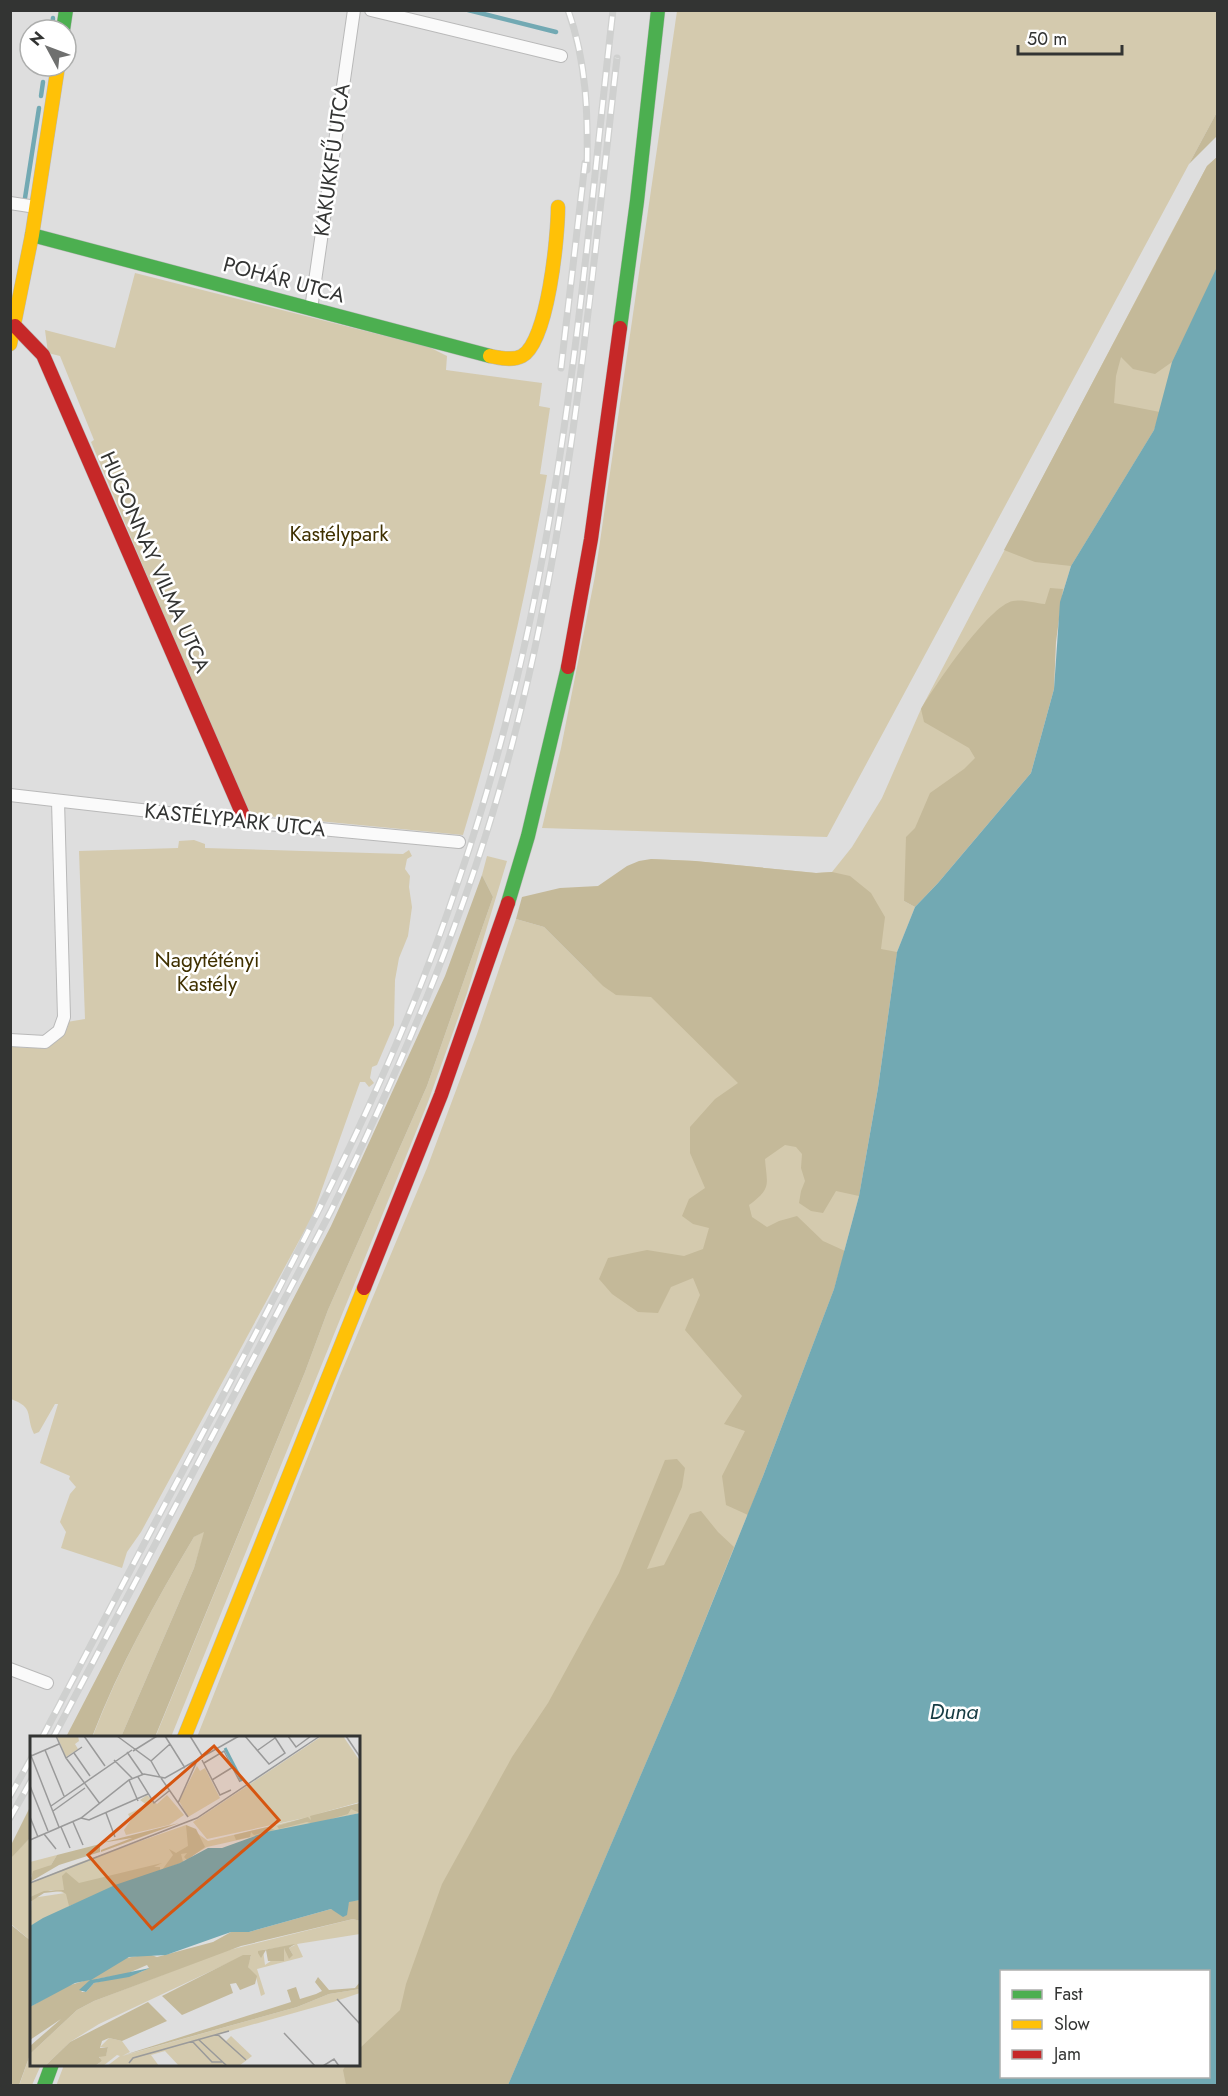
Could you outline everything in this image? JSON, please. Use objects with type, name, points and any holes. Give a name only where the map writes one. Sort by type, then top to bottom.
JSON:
[{"type":"main road","points":[[184,1736],[441,1095],[504,916],[528,836],[566,678],[591,540],[637,201],[658,10]]},
{"type":"main road","points":[[10,344],[32,235],[56,78]]},
{"type":"main road","name":"POHÁR UTCA","points":[[32,235],[495,356],[517,358],[525,356],[531,349],[540,325],[557,243],[558,207]]},
{"type":"main road","name":"HUGONNAY VILMA UTCA","points":[[15,326],[26,340],[43,355],[246,822]]},
{"type":"main road","points":[[44,2085],[51,2066]]},
{"type":"street","name":"KAKUKKFŰ UTCA","points":[[311,309],[354,10]]},
{"type":"street","points":[[371,10],[561,56]]},
{"type":"street","points":[[10,203],[36,207]]},
{"type":"street","name":"KASTÉLYPARK UTCA","points":[[10,795],[246,822],[459,842]]},
{"type":"street","points":[[10,1040],[37,1043],[52,1038],[59,1031],[64,1017],[58,801]]},
{"type":"street","points":[[10,1669],[47,1683]]},
{"type":"green space","points":[[677,11],[1217,11],[1217,112],[827,837],[542,828],[561,748],[595,576]]},
{"type":"green space","points":[[1217,157],[1217,267],[1154,430],[1071,566],[1060,602],[904,901],[915,907],[897,952],[859,1196],[834,1289],[763,1476],[675,1695],[508,2085],[56,2086],[64,2066],[360,2066],[360,1736],[197,1736],[339,1378],[427,1168],[477,1034],[516,919],[544,927],[592,975],[643,897],[651,859],[816,873],[832,872],[852,847],[882,798],[921,709],[1207,166]]},
{"type":"green space","name":"Kastélypark","points":[[135,273],[429,347],[447,356],[446,370],[542,383],[539,406],[550,408],[540,474],[547,475],[511,656],[463,835],[256,815],[250,811],[238,793],[91,442],[94,440],[60,356],[48,353],[45,330],[115,348]]},
{"type":"green space","name":"Nagytétényi Kastély","points":[[194,840],[205,844],[205,848],[403,854],[409,850],[412,856],[407,859],[405,869],[410,876],[412,907],[408,936],[399,958],[395,980],[394,1025],[377,1065],[372,1067],[370,1078],[374,1083],[369,1087],[365,1082],[360,1082],[312,1217],[141,1532],[127,1552],[122,1568],[61,1548],[66,1532],[60,1522],[70,1494],[76,1487],[69,1479],[70,1476],[40,1463],[58,1404],[55,1404],[39,1432],[34,1434],[26,1409],[19,1402],[11,1399],[10,1046],[31,1048],[43,1046],[67,1022],[85,1019],[79,851],[178,848],[179,841]]},
{"type":"green space","points":[[487,856],[507,861],[467,993],[428,1102],[171,1736],[156,1736],[305,1372],[328,1310],[427,1086],[493,897],[482,875]]},
{"type":"green space","points":[[205,1531],[194,1568],[121,1736],[93,1736],[126,1660],[194,1537]]},
{"type":"green space","points":[[30,1838],[30,1940],[11,1924],[10,1858]]},
{"type":"green space","points":[[30,2055],[30,2066],[41,2066],[32,2085],[19,2086]]},
{"type":"shaded area","points":[[1217,112],[1217,136],[1189,164]]},
{"type":"shaded area","points":[[1217,157],[1218,266],[1212,280],[1172,362],[1155,374],[1133,369],[1121,357],[1116,376],[1114,403],[1160,412],[1154,430],[1071,566],[1035,562],[1004,550],[1207,166]]},
{"type":"shaded area","points":[[1050,588],[1063,589],[1056,642],[1054,689],[1031,773],[915,907],[904,901],[906,837],[915,828],[930,793],[964,769],[975,758],[969,748],[924,722],[921,709],[937,683],[990,616],[1013,601],[1045,604]]},
{"type":"shaded area","points":[[651,859],[816,873],[832,872],[850,876],[871,893],[885,917],[881,949],[897,952],[878,1088],[859,1196],[836,1191],[823,1213],[811,1211],[799,1203],[805,1181],[801,1168],[802,1154],[796,1147],[785,1145],[765,1159],[767,1180],[765,1190],[749,1205],[752,1217],[767,1227],[797,1216],[823,1241],[845,1251],[834,1289],[748,1515],[726,1505],[722,1476],[745,1431],[724,1424],[742,1396],[685,1330],[700,1295],[693,1278],[671,1287],[658,1313],[638,1312],[612,1294],[599,1279],[608,1258],[647,1250],[684,1256],[703,1249],[709,1228],[693,1224],[682,1216],[689,1199],[705,1188],[690,1153],[690,1127],[715,1099],[738,1083],[651,997],[616,995],[603,986],[544,927],[516,919],[522,897],[560,888],[598,886],[627,866]]},
{"type":"shaded area","points":[[482,875],[493,897],[427,1086],[328,1310],[305,1372],[155,1736],[121,1736],[194,1568],[204,1532],[194,1537],[152,1610],[114,1685],[92,1736],[67,1736],[331,1226],[445,976]]},
{"type":"shaded area","points":[[677,1459],[685,1468],[682,1487],[647,1569],[664,1565],[690,1514],[701,1511],[734,1547],[675,1695],[508,2085],[346,2085],[343,2070],[345,2066],[360,2066],[360,2048],[400,2010],[406,1984],[442,1884],[512,1757],[548,1703],[619,1573],[665,1460]]},
{"type":"shaded area","points":[[30,1807],[30,1838],[11,1858],[11,1845]]},
{"type":"shaded area","points":[[10,1924],[30,1940],[30,2055],[19,2085],[11,2085]]},
{"type":"water","name":"Duna","points":[[1217,267],[1217,2085],[508,2085],[675,1695],[763,1476],[834,1289],[859,1196],[878,1088],[897,952],[915,907],[1031,773],[1054,689],[1060,602],[1071,566],[1154,430],[1172,362]]},
{"type":"waterway","points":[[468,10],[556,32]]},
{"type":"waterway","points":[[41,96],[43,82]]},
{"type":"waterway","points":[[25,198],[39,108]]},
{"type":"railway","points":[[568,10],[583,69],[587,170]]},
{"type":"railway","points":[[43,1736],[260,1325],[354,1139],[410,1012],[435,948],[472,839],[509,710],[530,622],[547,533],[568,403],[613,10]]},
{"type":"railway","points":[[54,1736],[331,1211],[359,1153],[436,975],[480,853],[516,729],[552,563],[578,395],[617,58]]},
{"type":"railway","points":[[561,368],[585,163]]},
{"type":"railway","points":[[10,1796],[30,1761]]},
{"type":"railway","points":[[10,1818],[30,1783]]},
{"type":"traffic: fast","points":[[65,18],[66,10]]},
{"type":"traffic: fast","points":[[620,328],[637,201],[658,10]]},
{"type":"traffic: fast","points":[[32,235],[490,356]]},
{"type":"traffic: fast","points":[[508,903],[528,836],[568,667]]},
{"type":"traffic: fast","points":[[44,2086],[51,2066]]},
{"type":"traffic: slow","points":[[10,344],[32,235],[56,78]]},
{"type":"traffic: slow","points":[[490,356],[510,359],[522,356],[531,347],[539,331],[550,287],[558,207]]},
{"type":"traffic: slow","points":[[185,1736],[364,1288]]},
{"type":"traffic: jam","points":[[15,326],[43,355],[246,822]]},
{"type":"traffic: jam","points":[[568,667],[591,539],[620,328]]},
{"type":"traffic: jam","points":[[364,1288],[441,1095],[508,903]]}]
